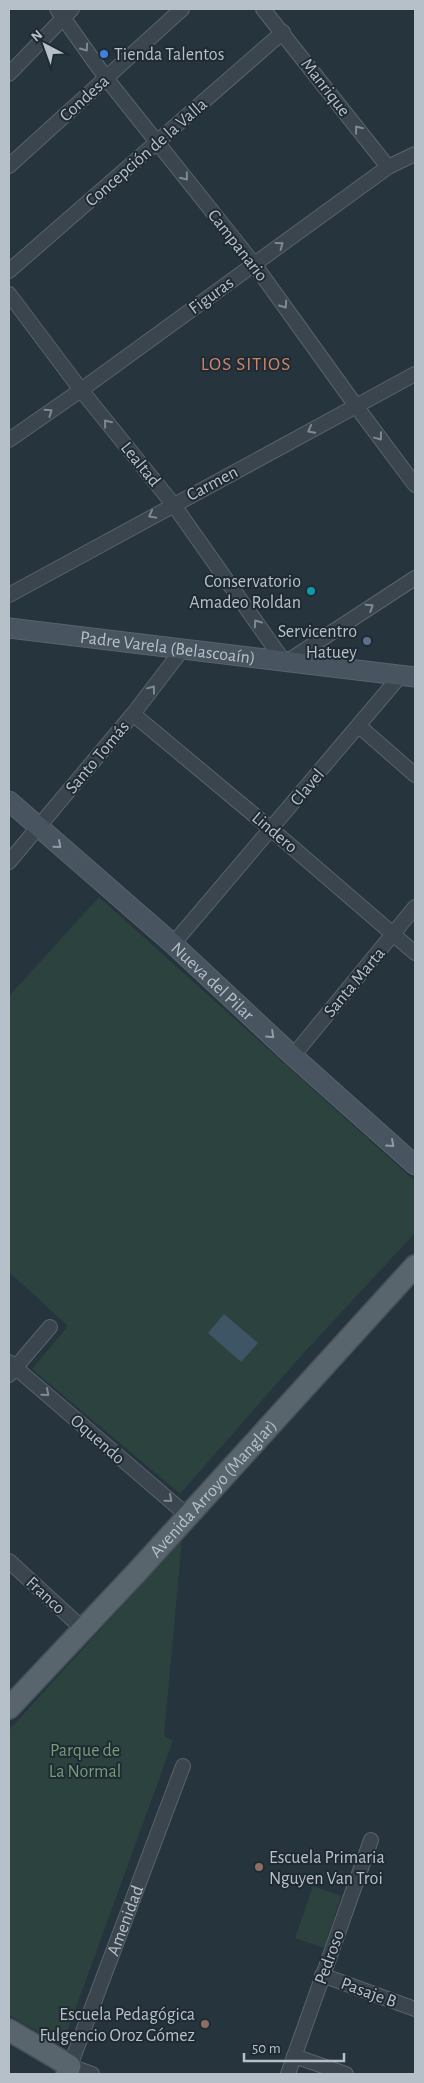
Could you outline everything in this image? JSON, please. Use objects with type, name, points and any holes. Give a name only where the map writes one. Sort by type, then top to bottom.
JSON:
[{"type":"main road","name":"Avenida Arroyo (Manglar)","points":[[9,1708],[188,1516],[415,1266]]},
{"type":"main road","points":[[9,2030],[69,2070]]},
{"type":"street","name":"Condesa","points":[[9,166],[182,9]]},
{"type":"street","name":"Manrique","points":[[263,9],[388,167]]},
{"type":"street","name":"Campanario","points":[[64,12],[106,78],[254,264],[415,485]]},
{"type":"street","points":[[9,74],[64,12]]},
{"type":"street","name":"Concepción de la Valla","points":[[9,271],[283,32]]},
{"type":"street","name":"Figuras","points":[[9,440],[81,390],[388,167],[415,154]]},
{"type":"street","name":"Lealtad","points":[[9,294],[81,390],[173,504],[285,662]]},
{"type":"street","name":"Carmen","points":[[9,595],[173,504],[415,374]]},
{"type":"street","points":[[285,662],[415,578]]},
{"type":"street","name":"Padre Varela (Belascoaín)","points":[[9,628],[408,676]]},
{"type":"street","name":"Santo Tomás","points":[[9,862],[133,714],[182,650]]},
{"type":"street","name":"Clavel","points":[[173,944],[359,726],[408,676]]},
{"type":"street","name":"Lindero","points":[[133,714],[272,829],[415,953]]},
{"type":"street","points":[[359,726],[415,775]]},
{"type":"street","name":"Nueva del Pilar","points":[[9,801],[173,944],[292,1056],[415,1165]]},
{"type":"street","name":"Santa Marta","points":[[292,1056],[415,907]]},
{"type":"street","points":[[11,1368],[50,1327]]},
{"type":"street","name":"Oquendo","points":[[11,1368],[188,1516]]},
{"type":"street","name":"Franco","points":[[9,1561],[83,1629]]},
{"type":"street","name":"Amenidad","points":[[69,2070],[183,1766]]},
{"type":"street","name":"Pedroso","points":[[288,2074],[371,1840]]},
{"type":"street","name":"Pasaje B","points":[[322,1975],[415,2009]]},
{"type":"street","points":[[294,2056],[346,2074]]},
{"type":"street","points":[[69,2070],[92,2074]]},
{"type":"green space","points":[[99,897],[415,1181],[415,1233],[301,1356],[180,1494],[32,1369],[68,1326],[9,1272],[9,996]]},
{"type":"green space","name":"Parque de La Normal","points":[[182,1540],[164,1736],[173,1741],[62,2046],[9,2015],[9,1730]]},
{"type":"green space","points":[[313,1886],[341,1896],[324,1948],[295,1938]]},
{"type":"water","points":[[224,1314],[258,1343],[241,1362],[208,1333]]},
{"type":"place","name":"Tienda Talentos","points":[[104,54]]},
{"type":"place","name":"Conservatorio Amadeo Roldan","points":[[311,591]]},
{"type":"place","name":"Servicentro Hatuey","points":[[367,641]]},
{"type":"place","name":"Escuela Primaria Nguyen Van Troi","points":[[259,1867]]},
{"type":"place","name":"Escuela Pedagógica Fulgencio Oroz Gómez","points":[[205,2024]]},
{"type":"district","name":"LOS SITIOS","points":[[246,363]]}]
